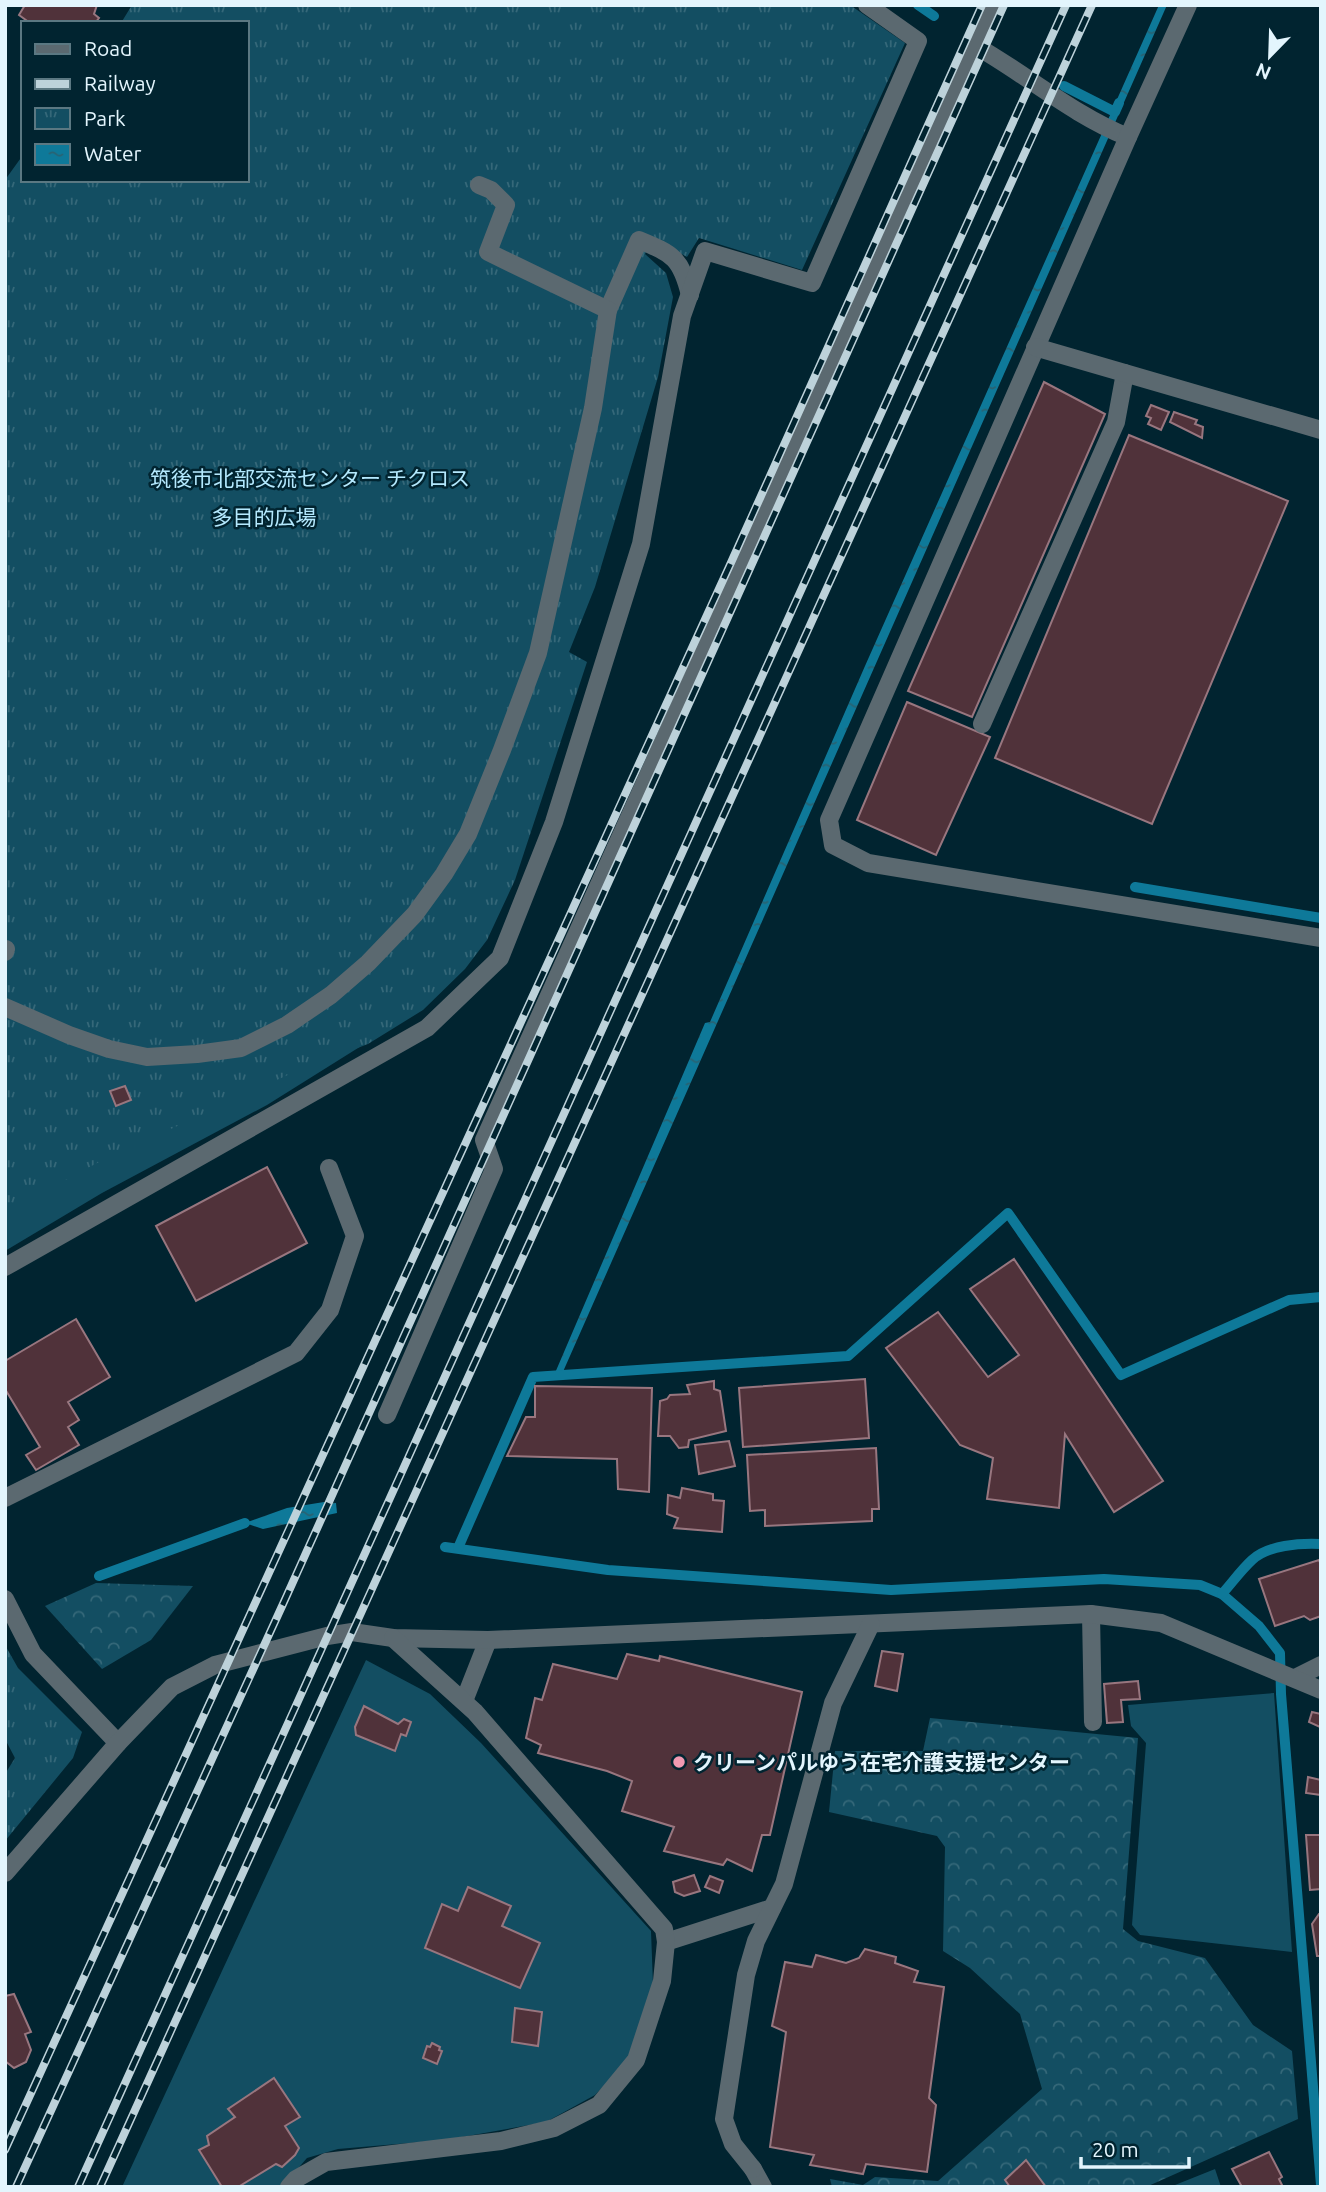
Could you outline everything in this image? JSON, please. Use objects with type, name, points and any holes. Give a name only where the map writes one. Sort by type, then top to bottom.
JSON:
[{"type":"street","points":[[5,1267],[426,1028],[500,958],[554,822],[641,544],[682,316],[705,251],[812,283],[918,41],[867,5]]},
{"type":"street","points":[[387,1415],[494,1169],[484,1140],[995,5]]},
{"type":"street","points":[[1188,5],[1035,347],[829,820],[833,845],[868,863],[1321,938]]},
{"type":"street","points":[[976,46],[1015,68],[1100,126],[1128,137]]},
{"type":"street","points":[[479,185],[491,190],[506,205],[488,252],[608,310]]},
{"type":"street","points":[[5,1007],[109,1049],[147,1057],[197,1054],[241,1048],[287,1026],[331,995],[368,963],[415,914],[444,874],[468,834],[502,750],[538,653],[593,408],[608,310],[639,240],[666,252],[684,270],[690,295]]},
{"type":"street","points":[[1035,347],[1321,430]]},
{"type":"street","points":[[982,724],[1116,422],[1125,373]]},
{"type":"street","points":[[5,1498],[296,1353],[330,1310],[355,1237],[329,1168]]},
{"type":"street","points":[[5,1599],[33,1654],[118,1743]]},
{"type":"street","points":[[5,1873],[118,1743],[172,1687],[215,1665],[352,1632],[393,1637],[488,1640],[1091,1614],[1161,1623],[1321,1690]]},
{"type":"street","points":[[1091,1614],[1093,1722]]},
{"type":"street","points":[[763,2187],[733,2144],[724,2119],[746,1975],[756,1941],[784,1884],[833,1703],[871,1624]]},
{"type":"street","points":[[289,2187],[296,2179],[326,2162],[501,2141],[554,2128],[599,2105],[636,2060],[662,1981],[666,1942],[664,1929],[464,1701],[393,1637]]},
{"type":"street","points":[[464,1701],[488,1640]]},
{"type":"street","points":[[1295,1678],[1321,1665]]},
{"type":"street","points":[[666,1942],[772,1908]]},
{"type":"green space","name":"筑後市北部交流センター チクロス","points":[[132,5],[850,5],[905,43],[802,270],[699,238],[687,257],[654,239],[645,254],[666,273],[673,297],[658,377],[595,587],[569,652],[587,662],[515,880],[487,940],[465,969],[423,1010],[368,1044],[290,1074],[97,1163],[5,1213],[5,180],[21,158],[21,182],[248,182],[248,21],[122,21]]},
{"type":"green space","points":[[366,1043],[267,1105],[102,1193],[5,1251],[5,1152]]},
{"type":"green space","points":[[96,1583],[193,1586],[151,1640],[102,1669],[45,1606]]},
{"type":"green space","points":[[5,1645],[18,1668],[82,1732],[73,1758],[5,1841],[5,1774],[15,1758],[5,1739]]},
{"type":"green space","points":[[366,1660],[430,1694],[481,1743],[651,1931],[653,1984],[629,2060],[595,2095],[546,2122],[445,2140],[338,2149],[307,2158],[282,2187],[122,2187]]},
{"type":"green space","points":[[1274,1693],[1292,1952],[1140,1935],[1132,1925],[1146,1743],[1131,1726],[1128,1705]]},
{"type":"green space","points":[[930,1718],[1138,1738],[1123,1929],[1138,1941],[1205,1958],[1253,2025],[1292,2051],[1298,2119],[1146,2187],[832,2187],[830,2179],[863,2185],[875,2177],[938,2181],[1042,2089],[1020,2014],[970,1968],[943,1951],[945,1847],[937,1836],[829,1812],[835,1751],[923,1751]]},
{"type":"green space","points":[[1215,2169],[1221,2187],[1170,2187]]},
{"type":"water","points":[[1159,5],[1167,5],[562,1374],[555,1373],[705,1023],[710,1022]]},
{"type":"water","points":[[324,1502],[336,1503],[337,1513],[263,1529],[245,1523],[287,1508]]},
{"type":"building","points":[[25,5],[97,5],[94,14],[99,18],[97,21],[27,21],[19,15]]},
{"type":"building","points":[[1044,382],[1105,414],[972,717],[908,691]]},
{"type":"building","points":[[1151,405],[1169,412],[1161,430],[1148,424],[1151,418],[1146,416]]},
{"type":"building","points":[[1174,412],[1197,420],[1195,424],[1203,427],[1202,438],[1170,422]]},
{"type":"building","points":[[1129,435],[1288,501],[1152,824],[995,758]]},
{"type":"building","points":[[907,702],[990,737],[936,855],[857,820]]},
{"type":"building","points":[[125,1086],[131,1100],[116,1106],[110,1091]]},
{"type":"building","points":[[267,1167],[307,1243],[196,1301],[156,1226]]},
{"type":"building","points":[[1014,1259],[1163,1481],[1114,1512],[1065,1434],[1059,1508],[987,1499],[993,1458],[960,1445],[886,1348],[938,1312],[988,1377],[1019,1355],[970,1289]]},
{"type":"building","points":[[76,1319],[110,1377],[68,1402],[79,1420],[68,1427],[79,1445],[36,1470],[26,1455],[40,1447],[5,1389],[5,1361]]},
{"type":"building","points":[[865,1379],[869,1438],[743,1447],[739,1388]]},
{"type":"building","points":[[714,1381],[714,1389],[720,1391],[726,1431],[689,1440],[688,1447],[679,1448],[670,1436],[658,1436],[660,1401],[670,1395],[690,1394],[687,1385]]},
{"type":"building","points":[[535,1386],[652,1388],[649,1492],[618,1489],[617,1459],[507,1456],[526,1417],[535,1417]]},
{"type":"building","points":[[729,1441],[735,1466],[699,1474],[695,1445]]},
{"type":"building","points":[[876,1448],[879,1509],[872,1509],[872,1521],[765,1526],[765,1510],[750,1511],[747,1455]]},
{"type":"building","points":[[682,1488],[713,1494],[713,1500],[724,1501],[722,1532],[674,1528],[678,1518],[667,1514],[668,1495],[680,1498]]},
{"type":"building","points":[[1319,1560],[1321,1616],[1310,1620],[1304,1616],[1275,1626],[1259,1579]]},
{"type":"building","points":[[882,1651],[903,1654],[897,1691],[875,1686]]},
{"type":"building","name":"クリーンパルゆう在宅介護支援センター","points":[[627,1654],[659,1661],[660,1656],[802,1692],[770,1835],[762,1835],[752,1871],[727,1859],[723,1865],[664,1851],[674,1827],[622,1811],[632,1781],[607,1771],[538,1753],[541,1745],[526,1738],[535,1698],[542,1700],[553,1664],[617,1679]]},
{"type":"building","points":[[1138,1681],[1140,1699],[1121,1700],[1123,1722],[1107,1723],[1104,1684]]},
{"type":"building","points":[[364,1706],[398,1724],[404,1719],[411,1722],[406,1736],[401,1734],[395,1751],[356,1735],[355,1727]]},
{"type":"building","points":[[1312,1712],[1321,1714],[1320,1727],[1309,1722]]},
{"type":"building","points":[[1308,1777],[1321,1780],[1321,1795],[1306,1793]]},
{"type":"building","points":[[1306,1835],[1321,1835],[1321,1889],[1310,1890]]},
{"type":"building","points":[[694,1875],[700,1891],[684,1896],[675,1892],[673,1882]]},
{"type":"building","points":[[710,1876],[723,1881],[719,1893],[705,1887]]},
{"type":"building","points":[[468,1887],[511,1906],[502,1926],[540,1943],[520,1988],[425,1948],[442,1904],[458,1911]]},
{"type":"building","points":[[1319,1914],[1321,1956],[1317,1956],[1312,1924]]},
{"type":"building","points":[[865,1949],[896,1957],[895,1963],[918,1971],[914,1982],[944,1987],[929,2098],[936,2105],[927,2172],[866,2164],[863,2174],[810,2165],[814,2155],[770,2147],[786,2032],[772,2026],[785,1962],[812,1967],[816,1955],[846,1963],[859,1958]]},
{"type":"building","points":[[14,1994],[31,2032],[25,2034],[31,2050],[26,2062],[14,2068],[5,2061],[5,1996]]},
{"type":"building","points":[[515,2008],[542,2012],[538,2046],[512,2042]]},
{"type":"building","points":[[432,2043],[442,2051],[437,2064],[423,2058],[427,2046],[430,2047]]},
{"type":"building","points":[[274,2078],[300,2117],[285,2126],[299,2148],[282,2167],[276,2164],[238,2187],[222,2187],[199,2150],[209,2145],[207,2136],[235,2117],[228,2109]]},
{"type":"building","points":[[1269,2152],[1282,2177],[1279,2179],[1283,2187],[1242,2187],[1232,2169]]},
{"type":"building","points":[[1026,2160],[1046,2187],[1010,2187],[1005,2180]]},
{"type":"waterway","points":[[918,5],[934,16]]},
{"type":"waterway","points":[[1064,86],[1115,112],[1119,103]]},
{"type":"waterway","points":[[1135,887],[1321,918]]},
{"type":"waterway","points":[[458,1548],[533,1377],[848,1356],[1008,1213],[1121,1375],[1289,1300],[1321,1297]]},
{"type":"waterway","points":[[99,1576],[245,1523]]},
{"type":"waterway","points":[[1222,1594],[1259,1555],[1285,1546],[1321,1544]]},
{"type":"waterway","points":[[445,1547],[608,1570],[891,1590],[1104,1579],[1200,1585],[1222,1594],[1259,1626],[1280,1653],[1281,1694],[1321,2185]]},
{"type":"railway","points":[[5,2150],[729,567],[982,5]]},
{"type":"railway","points":[[16,2187],[283,1604],[1004,5]]},
{"type":"railway","points":[[78,2187],[1066,5]]},
{"type":"railway","points":[[100,2187],[1092,5]]},
{"type":"place","name":"クリーンパルゆう在宅介護支援センター","points":[[679,1762]]},
{"type":"park label","name":"多目的広場","points":[[264,517]]}]
